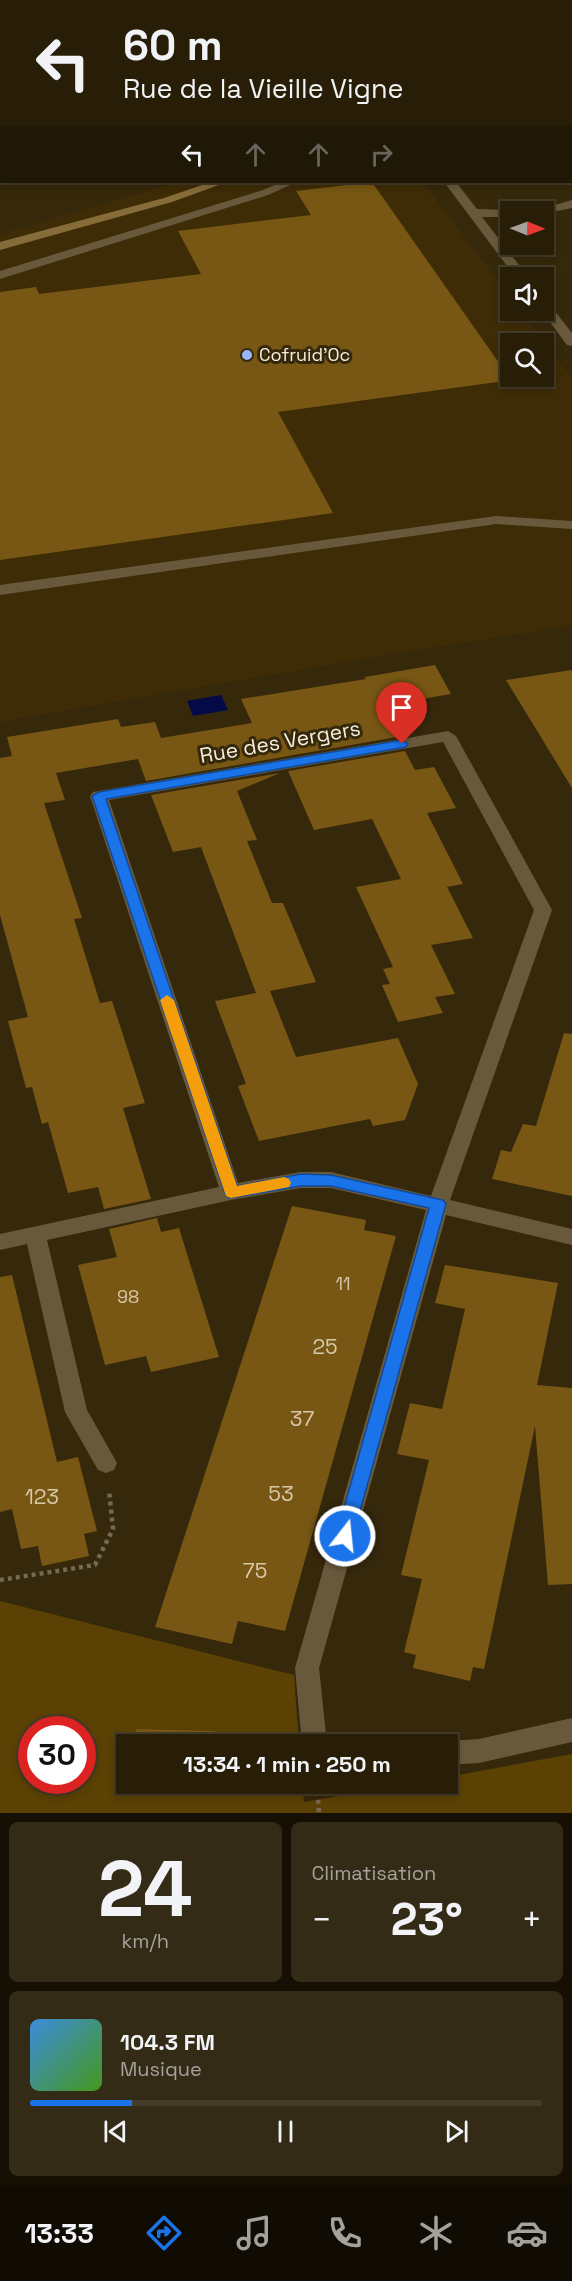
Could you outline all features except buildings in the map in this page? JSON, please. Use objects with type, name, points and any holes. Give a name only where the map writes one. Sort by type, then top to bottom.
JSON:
[{"type":"street","points":[[0,246],[168,200],[218,183]]},
{"type":"street","points":[[0,275],[264,193],[289,183]]},
{"type":"street","points":[[451,183],[515,267]]},
{"type":"street","points":[[554,208],[572,204]]},
{"type":"street","points":[[474,213],[500,213]]},
{"type":"street","points":[[554,318],[572,342]]},
{"type":"street","points":[[0,590],[496,520],[572,525]]},
{"type":"street","name":"Rue des Vergers","points":[[231,1192],[99,796],[448,736],[543,910],[438,1204]]},
{"type":"street","points":[[0,1242],[231,1192],[301,1180],[331,1180],[572,1237]]},
{"type":"street","points":[[313,1734],[307,1668],[438,1204]]},
{"type":"street","points":[[35,1234],[76,1412],[106,1463]]},
{"type":"street","points":[[458,1753],[572,1730]]},
{"type":"path","points":[[0,1580],[96,1566],[113,1529],[106,1463]]},
{"type":"path","points":[[318,1794],[320,1813]]},
{"type":"shaded area","points":[[175,183],[424,183],[500,284],[500,321],[529,321],[538,333],[500,333],[500,387],[554,387],[554,354],[572,378],[572,626],[398,653],[0,722],[0,234]]},
{"type":"shaded area","points":[[221,695],[228,710],[193,716],[187,701]]},
{"type":"shaded area","points":[[0,1601],[294,1675],[298,1734],[116,1734],[116,1794],[303,1794],[304,1802],[350,1794],[458,1794],[458,1775],[572,1754],[572,1813],[0,1813]]},
{"type":"slow traffic","points":[[167,1000],[231,1192],[284,1183]]},
{"type":"place","name":"Cofruid’Oc","points":[[247,355]]},
{"type":"route","points":[[345,1536],[438,1204],[331,1180],[301,1180],[231,1192],[99,796],[402,744]]}]
